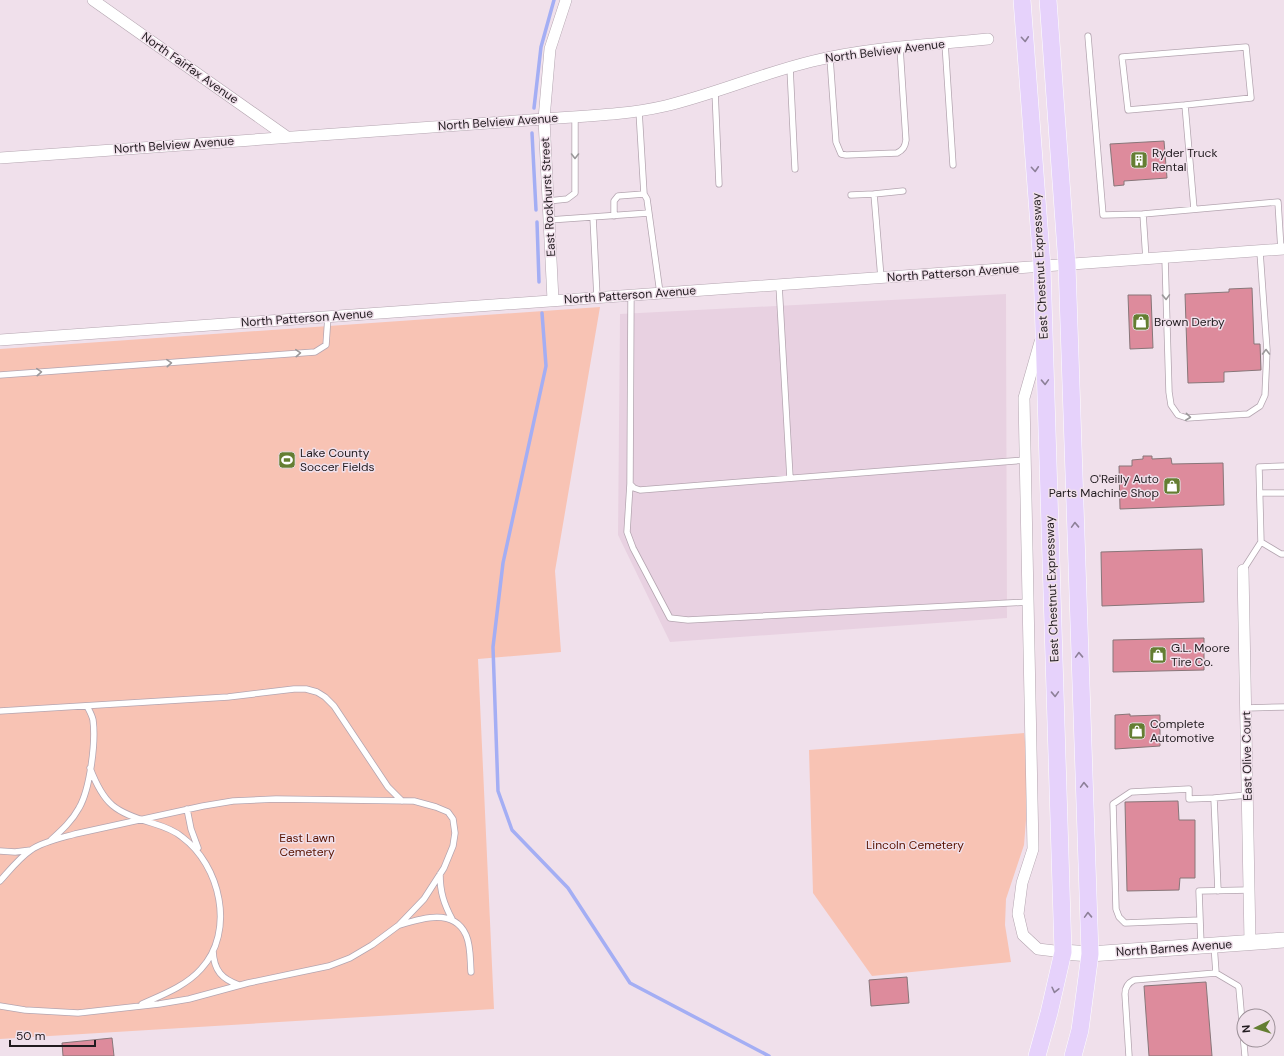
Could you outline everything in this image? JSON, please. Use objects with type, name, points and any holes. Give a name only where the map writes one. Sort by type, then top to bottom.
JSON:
[{"type":"main road","name":"East Chestnut Expressway","points":[[1022,0],[1042,266],[1063,952],[1049,1013],[1037,1056]]},
{"type":"main road","name":"East Chestnut Expressway","points":[[1048,0],[1067,265],[1090,954],[1080,1030],[1073,1056]]},
{"type":"street","name":"North Fairfax Avenue","points":[[93,0],[288,136]]},
{"type":"street","name":"East Rockhurst Street","points":[[553,300],[544,119],[550,49],[566,0]]},
{"type":"street","name":"North Belview Avenue","points":[[0,158],[288,136],[574,117],[639,111],[665,106],[778,70],[830,58],[900,48],[988,39]]},
{"type":"street","name":"North Patterson Avenue","points":[[0,340],[1282,250]]},
{"type":"street","points":[[1044,330],[1024,398],[1033,849],[1022,883],[1018,914],[1023,934],[1038,949],[1063,952]]},
{"type":"street","name":"East Olive Court","points":[[1243,570],[1250,942]]},
{"type":"street","name":"North Barnes Avenue","points":[[1063,952],[1090,954],[1284,940]]},
{"type":"lane","points":[[1088,36],[1103,215],[1143,214],[1278,202],[1282,250]]},
{"type":"lane","points":[[945,44],[953,165]]},
{"type":"lane","points":[[1246,47],[1251,98],[1185,105],[1128,110],[1122,57],[1246,47]]},
{"type":"lane","points":[[830,58],[836,142],[841,154],[896,153],[902,150],[906,144],[900,48]]},
{"type":"lane","points":[[790,68],[795,169]]},
{"type":"lane","points":[[715,91],[719,184]]},
{"type":"lane","points":[[1185,105],[1194,209]]},
{"type":"lane","points":[[639,111],[644,194],[648,199],[660,293]]},
{"type":"lane","points":[[548,201],[567,199],[575,193],[574,117]]},
{"type":"lane","points":[[851,195],[903,191]]},
{"type":"lane","points":[[614,216],[614,201],[618,196],[644,194]]},
{"type":"lane","points":[[874,194],[881,278]]},
{"type":"lane","points":[[549,220],[649,213]]},
{"type":"lane","points":[[1143,214],[1146,260]]},
{"type":"lane","points":[[593,217],[597,297]]},
{"type":"lane","points":[[1165,258],[1169,392],[1171,405],[1178,415],[1188,418],[1248,414],[1260,406],[1265,395],[1267,350],[1260,252]]},
{"type":"lane","points":[[779,285],[790,478]]},
{"type":"lane","points":[[631,295],[630,484],[627,532],[633,548],[670,618],[688,620],[1029,602]]},
{"type":"lane","points":[[0,375],[315,352],[326,345],[328,316]]},
{"type":"lane","points":[[630,484],[634,488],[640,490],[1026,460]]},
{"type":"lane","points":[[1243,570],[1260,542],[1259,467],[1284,466]]},
{"type":"lane","points":[[1260,494],[1284,492]]},
{"type":"lane","points":[[1260,542],[1281,554],[1284,554]]},
{"type":"lane","points":[[0,711],[228,698],[294,689],[306,689],[317,692],[334,706],[388,787],[402,801]]},
{"type":"lane","points":[[46,844],[66,826],[80,806],[87,788],[93,733],[92,719],[87,706]]},
{"type":"lane","points":[[1246,708],[1284,707]]},
{"type":"lane","points":[[90,768],[96,784],[103,796],[112,806],[124,814],[162,826],[181,836],[203,857]]},
{"type":"lane","points":[[1200,920],[1125,923],[1120,917],[1116,910],[1113,804],[1131,792],[1189,789],[1189,799],[1247,795]]},
{"type":"lane","points":[[1214,798],[1218,891]]},
{"type":"lane","points":[[0,851],[15,852],[31,850],[75,834],[187,809],[233,801],[276,799],[414,801],[448,812],[453,819],[455,833],[453,846],[444,868],[424,899],[399,925],[372,946],[350,958],[329,966],[189,999],[136,1006],[78,1013],[62,1013],[7,1008],[0,1006]]},
{"type":"lane","points":[[136,1006],[174,989],[201,969],[213,950],[218,934],[220,905],[217,889],[195,842],[188,819],[187,809]]},
{"type":"lane","points":[[0,881],[16,863],[31,850]]},
{"type":"lane","points":[[440,874],[440,888],[444,904],[452,920]]},
{"type":"lane","points":[[1216,973],[1200,920],[1199,891],[1249,890]]},
{"type":"lane","points":[[399,925],[428,918],[442,917],[452,920],[461,927],[466,936],[471,972]]},
{"type":"lane","points":[[213,950],[213,958],[220,975],[228,981],[240,986]]},
{"type":"lane","points":[[1129,1056],[1124,994],[1125,988],[1129,982],[1134,980],[1216,973],[1239,988],[1245,1056]]},
{"type":"lane","points":[[0,1003],[7,1008]]},
{"type":"shaded area","points":[[1006,294],[1007,618],[670,642],[618,535],[620,314]]},
{"type":"green space","name":"East Lawn Cemetery","points":[[600,307],[555,571],[561,652],[478,659],[494,1009],[0,1039],[0,349]]},
{"type":"green space","name":"Lincoln Cemetery","points":[[1024,733],[1026,751],[1026,820],[1024,845],[1006,899],[1005,925],[1011,962],[872,976],[813,893],[809,750]]},
{"type":"building","name":"Ryder Truck Rental","points":[[1164,141],[1167,178],[1124,181],[1124,185],[1114,186],[1110,144]]},
{"type":"building","points":[[1252,288],[1254,344],[1260,344],[1261,370],[1224,372],[1224,382],[1188,383],[1185,294],[1229,292],[1229,289]]},
{"type":"building","name":"Brown Derby","points":[[1128,295],[1151,295],[1153,348],[1130,349]]},
{"type":"building","name":"O'Reilly Auto Parts Machine Shop","points":[[1143,456],[1152,456],[1152,459],[1171,458],[1172,464],[1223,463],[1224,505],[1120,509],[1119,466],[1132,466],[1132,460],[1143,459]]},
{"type":"building","points":[[1202,549],[1204,602],[1102,606],[1101,552]]},
{"type":"building","name":"G.L. Moore Tire Co.","points":[[1204,638],[1204,670],[1113,672],[1113,640]]},
{"type":"building","name":"Complete Automotive","points":[[1130,714],[1130,716],[1160,715],[1160,746],[1115,749],[1115,715]]},
{"type":"building","points":[[1178,801],[1179,820],[1195,820],[1195,878],[1180,878],[1179,890],[1127,891],[1125,802]]},
{"type":"building","points":[[907,977],[909,1003],[871,1006],[869,980]]},
{"type":"building","points":[[1206,982],[1212,1056],[1149,1056],[1144,986]]},
{"type":"building","points":[[112,1038],[114,1056],[63,1056],[62,1043]]},
{"type":"waterway","points":[[534,108],[541,47],[554,0]]},
{"type":"waterway","points":[[532,133],[536,210]]},
{"type":"waterway","points":[[537,222],[539,282]]},
{"type":"waterway","points":[[542,313],[546,366],[503,563],[493,647],[498,791],[512,830],[568,888],[630,983],[769,1056]]},
{"type":"place","name":"Ryder Truck Rental","points":[[1139,160]]},
{"type":"place","name":"Brown Derby","points":[[1141,322]]},
{"type":"place","name":"Lake County Soccer Fields","points":[[287,460]]},
{"type":"place","name":"O'Reilly Auto Parts Machine Shop","points":[[1172,486]]},
{"type":"place","name":"G.L. Moore Tire Co.","points":[[1158,655]]},
{"type":"place","name":"Complete Automotive","points":[[1137,731]]}]
